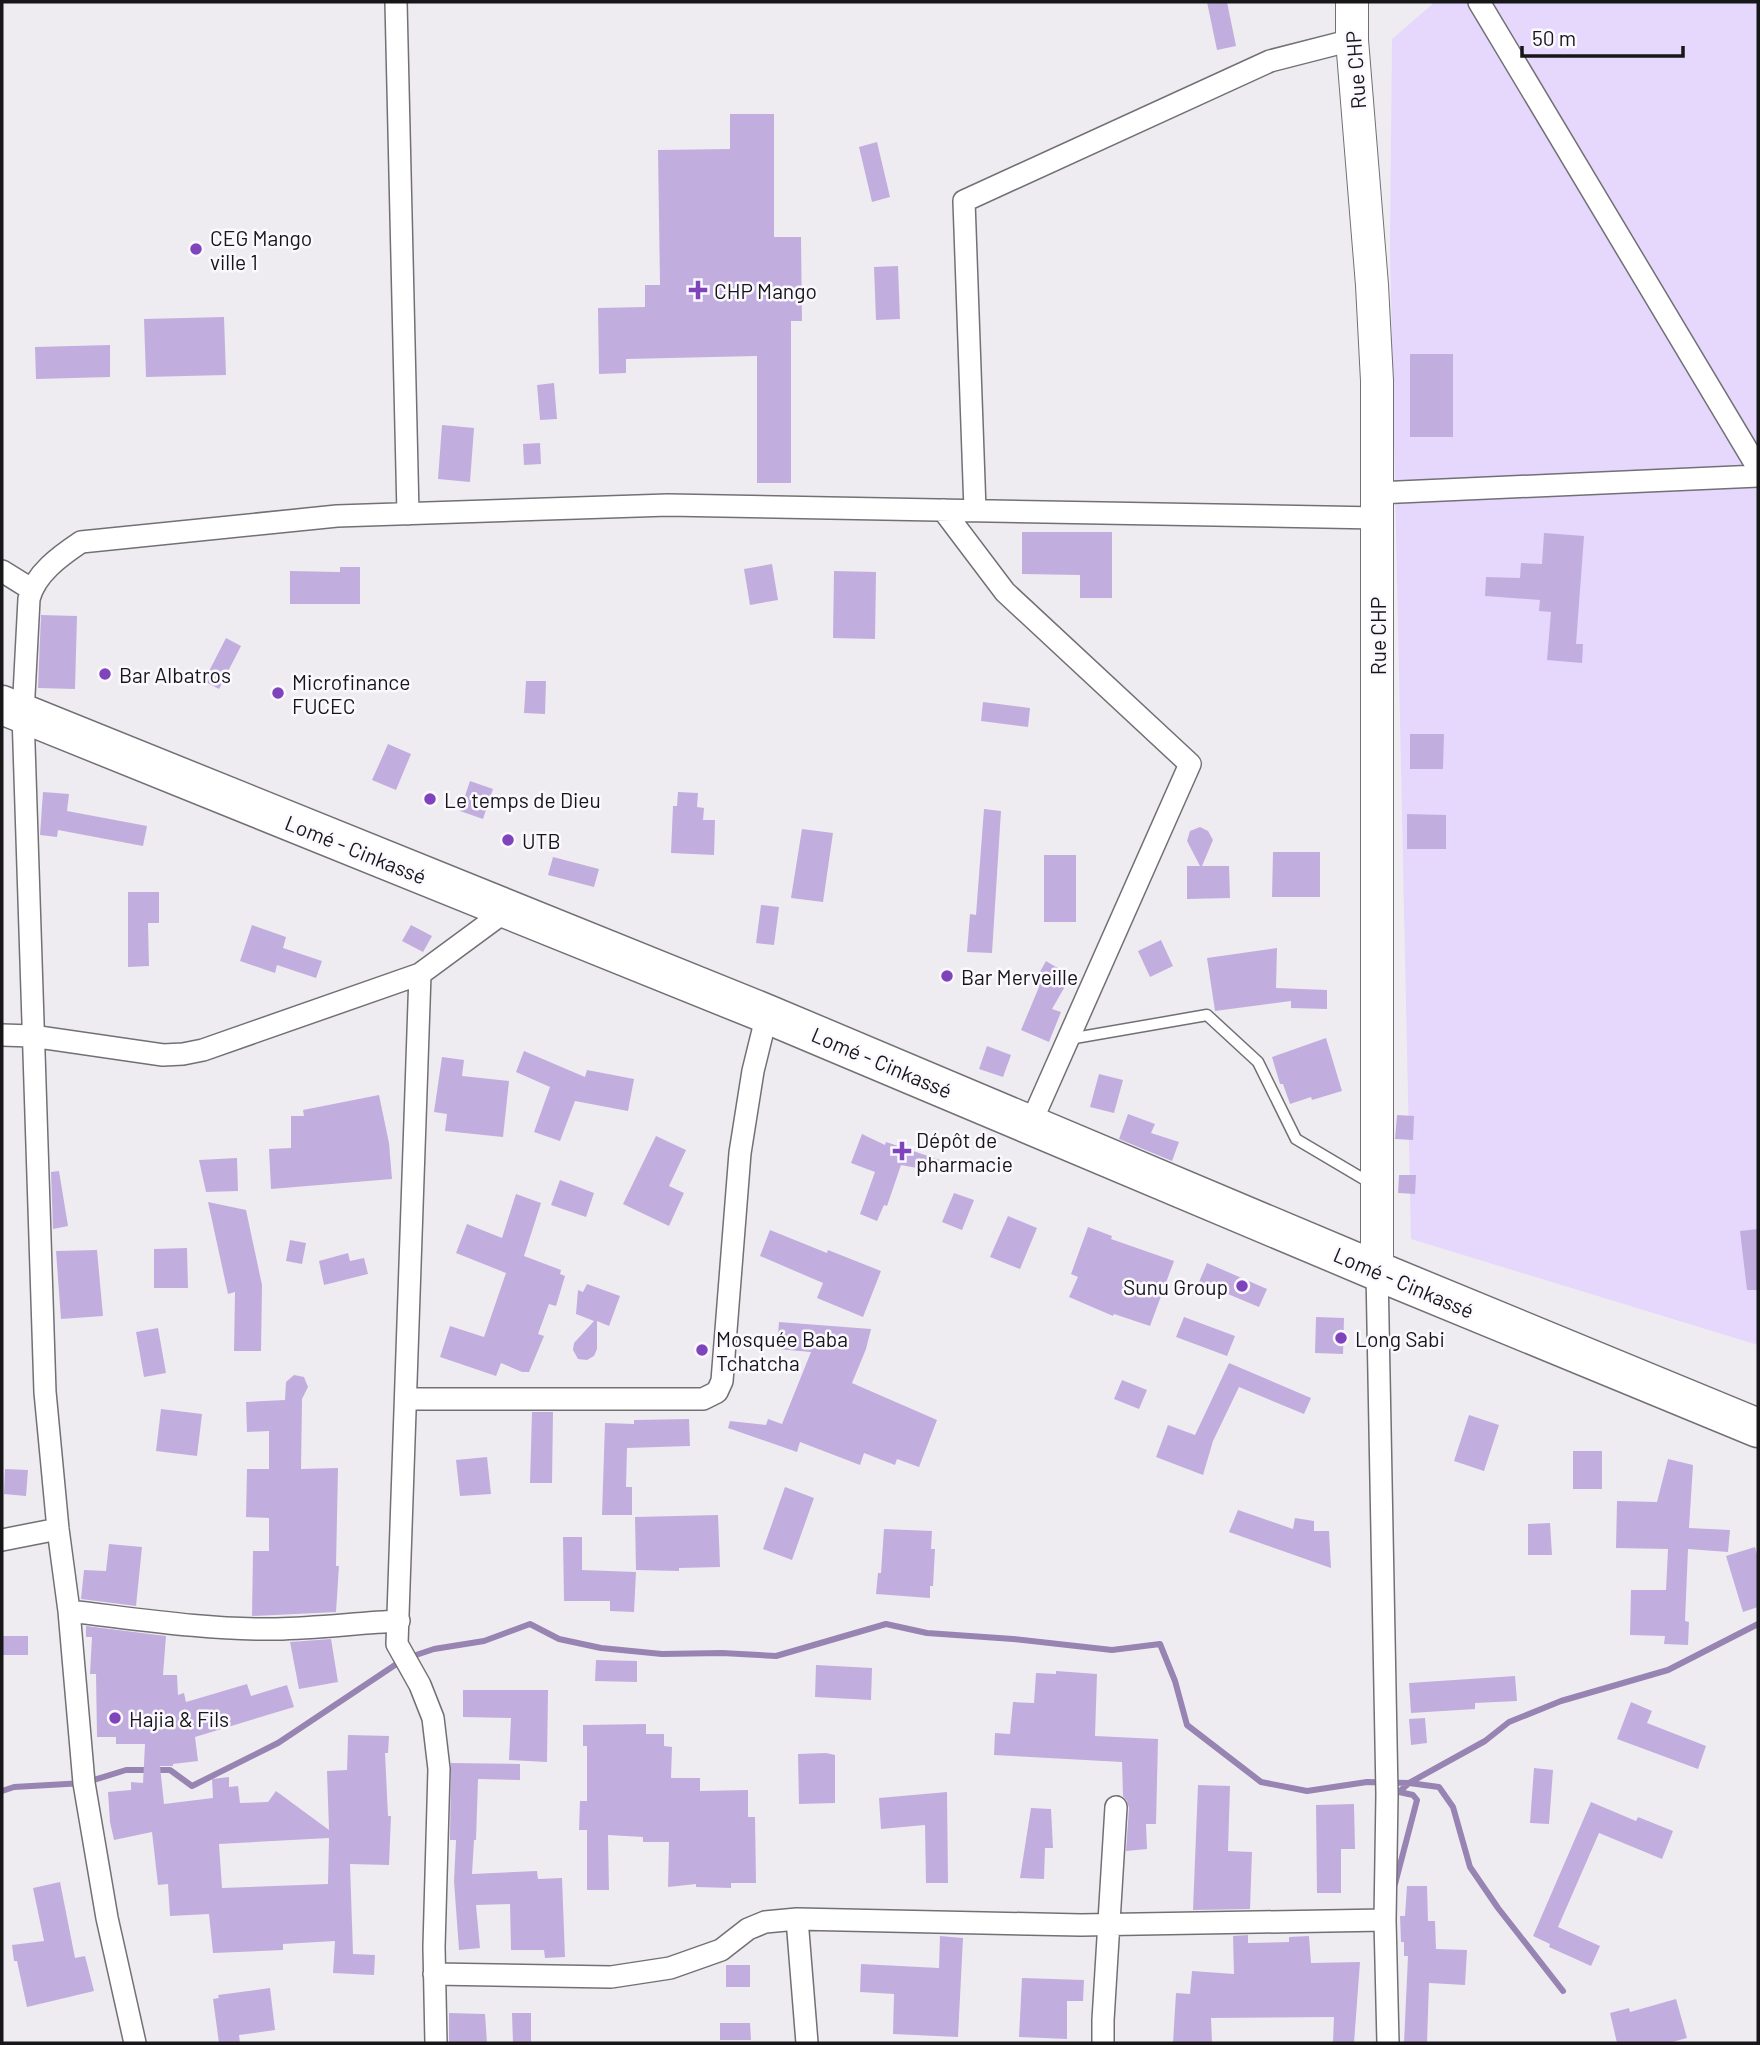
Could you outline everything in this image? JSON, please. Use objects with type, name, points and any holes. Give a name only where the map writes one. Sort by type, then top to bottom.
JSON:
[{"type":"highway","name":"Lomé - Cinkassé","points":[[13,709],[767,1014],[1758,1428]]},
{"type":"street","points":[[396,2],[408,514]]},
{"type":"street","name":"Rue CHP","points":[[1352,2],[1352,40],[1377,381],[1377,1271]]},
{"type":"street","points":[[1479,2],[1758,468]]},
{"type":"street","points":[[975,510],[964,201],[1270,61],[1352,40]]},
{"type":"street","points":[[135,2043],[107,1918],[84,1783],[69,1611],[45,1392],[32,1036],[13,709],[31,589],[61,555],[81,542],[292,520],[408,514],[668,505],[975,510],[1377,505],[1758,476]]},
{"type":"street","points":[[943,510],[1005,592],[1190,764],[1030,1125]]},
{"type":"street","points":[[2,571],[31,589]]},
{"type":"street","points":[[2,1035],[32,1036],[139,1052],[183,1054],[202,1050],[420,974],[507,910]]},
{"type":"street","points":[[420,974],[397,1644],[420,1685],[433,1718],[439,1769],[434,1974],[436,2043]]},
{"type":"street","points":[[406,1399],[703,1399],[717,1392],[722,1381],[740,1153],[753,1071],[767,1014]]},
{"type":"street","points":[[1377,1271],[1387,1794],[1385,1920],[1388,2043]]},
{"type":"street","points":[[2,1540],[58,1529]]},
{"type":"street","points":[[69,1611],[227,1628],[277,1629],[399,1621]]},
{"type":"street","points":[[1103,2043],[1102,2020],[1116,1807]]},
{"type":"street","points":[[434,1974],[611,1977],[670,1968],[721,1950],[748,1929],[765,1922],[797,1919],[1109,1924],[1385,1920]]},
{"type":"street","points":[[797,1919],[807,2043]]},
{"type":"lane","points":[[1068,1039],[1207,1016],[1258,1062],[1296,1139],[1377,1187]]},
{"type":"shaded area","points":[[1435,2],[1758,2],[1758,1345],[1411,1239],[1390,248],[1392,39]]},
{"type":"building","points":[[1207,2],[1227,2],[1236,46],[1217,50]]},
{"type":"building","points":[[730,114],[774,114],[774,237],[801,237],[802,321],[791,321],[791,483],[757,483],[757,356],[626,359],[626,373],[599,374],[598,308],[645,307],[645,285],[660,285],[658,150],[730,149]]},
{"type":"building","points":[[877,142],[890,197],[872,202],[859,147]]},
{"type":"building","points":[[898,266],[900,319],[876,320],[874,267]]},
{"type":"building","points":[[224,317],[226,375],[146,377],[144,319]]},
{"type":"building","points":[[110,345],[110,377],[36,379],[35,347]]},
{"type":"building","points":[[1410,354],[1453,354],[1453,437],[1410,437]]},
{"type":"building","points":[[554,383],[557,419],[540,420],[537,385]]},
{"type":"building","points":[[442,425],[474,428],[470,482],[438,479]]},
{"type":"building","points":[[540,443],[541,464],[524,465],[523,444]]},
{"type":"building","points":[[1022,532],[1112,532],[1112,598],[1080,598],[1080,575],[1022,574]]},
{"type":"building","points":[[1544,533],[1584,536],[1576,644],[1583,644],[1582,663],[1547,660],[1551,612],[1539,611],[1540,600],[1485,596],[1486,577],[1520,578],[1521,563],[1542,564]]},
{"type":"building","points":[[772,564],[778,600],[750,605],[744,569]]},
{"type":"building","points":[[340,567],[360,567],[360,604],[290,604],[290,571],[340,572]]},
{"type":"building","points":[[834,571],[876,572],[875,639],[833,638]]},
{"type":"building","points":[[41,615],[77,616],[75,689],[38,688]]},
{"type":"building","points":[[226,638],[241,646],[219,689],[204,681]]},
{"type":"building","points":[[526,681],[546,681],[545,714],[524,713]]},
{"type":"building","points":[[983,702],[1030,708],[1028,727],[981,721]]},
{"type":"building","points":[[1410,734],[1444,734],[1443,769],[1410,769]]},
{"type":"building","points":[[388,744],[411,754],[396,790],[372,780]]},
{"type":"building","points":[[470,781],[493,789],[483,819],[460,811]]},
{"type":"building","points":[[43,792],[69,794],[67,811],[147,826],[143,846],[58,830],[57,837],[40,835]]},
{"type":"building","points":[[678,792],[698,793],[697,807],[704,808],[703,820],[715,820],[714,855],[671,853],[673,806],[677,806]]},
{"type":"building","points":[[984,809],[1001,811],[992,953],[967,952],[970,914],[976,915]]},
{"type":"building","points":[[1407,814],[1446,815],[1446,849],[1407,849]]},
{"type":"building","points":[[1200,827],[1208,831],[1213,840],[1202,866],[1229,866],[1230,898],[1187,899],[1187,866],[1200,866],[1187,841],[1190,831]]},
{"type":"building","points":[[802,829],[833,833],[823,902],[791,898]]},
{"type":"building","points":[[1273,852],[1320,852],[1320,897],[1272,897]]},
{"type":"building","points":[[1044,855],[1076,855],[1076,922],[1044,922]]},
{"type":"building","points":[[553,857],[599,869],[594,887],[548,875]]},
{"type":"building","points":[[128,892],[159,892],[159,923],[148,923],[149,966],[128,967]]},
{"type":"building","points":[[761,905],[779,907],[774,945],[756,943]]},
{"type":"building","points":[[252,925],[286,937],[283,948],[322,961],[316,978],[277,965],[275,973],[240,961]]},
{"type":"building","points":[[411,925],[432,936],[423,952],[402,941]]},
{"type":"building","points":[[1161,940],[1173,966],[1150,977],[1138,951]]},
{"type":"building","points":[[1277,948],[1276,988],[1327,990],[1327,1009],[1291,1008],[1291,1001],[1215,1011],[1207,958]]},
{"type":"building","points":[[1046,961],[1071,976],[1052,1009],[1061,1012],[1049,1042],[1021,1030],[1039,987],[1033,984]]},
{"type":"building","points":[[1326,1038],[1342,1091],[1290,1104],[1283,1084],[1280,1084],[1272,1057]]},
{"type":"building","points":[[987,1046],[1011,1055],[1003,1077],[979,1069]]},
{"type":"building","points":[[524,1051],[585,1077],[587,1070],[634,1079],[628,1111],[575,1101],[560,1141],[534,1132],[550,1087],[516,1072]]},
{"type":"building","points":[[442,1057],[464,1060],[462,1076],[509,1081],[503,1137],[445,1131],[447,1114],[434,1112]]},
{"type":"building","points":[[1099,1074],[1123,1080],[1114,1113],[1090,1107]]},
{"type":"building","points":[[379,1095],[389,1143],[392,1179],[271,1189],[269,1149],[291,1148],[291,1116],[304,1116],[303,1110]]},
{"type":"building","points":[[1128,1114],[1155,1124],[1151,1133],[1179,1142],[1172,1161],[1119,1139]]},
{"type":"building","points":[[1397,1115],[1414,1116],[1413,1140],[1395,1139]]},
{"type":"building","points":[[862,1134],[885,1145],[886,1142],[952,1164],[949,1174],[901,1165],[887,1206],[884,1205],[877,1221],[860,1214],[875,1172],[851,1163]]},
{"type":"building","points":[[656,1136],[686,1150],[669,1186],[684,1193],[669,1226],[623,1204]]},
{"type":"building","points":[[237,1158],[238,1191],[206,1192],[199,1160]]},
{"type":"building","points":[[59,1171],[68,1226],[53,1229],[51,1172]]},
{"type":"building","points":[[1399,1175],[1416,1175],[1415,1194],[1398,1193]]},
{"type":"building","points":[[560,1180],[594,1193],[586,1217],[551,1205]]},
{"type":"building","points":[[954,1193],[974,1200],[962,1230],[942,1222]]},
{"type":"building","points":[[516,1194],[541,1203],[524,1256],[561,1270],[560,1274],[565,1276],[556,1306],[549,1304],[538,1334],[544,1336],[529,1372],[522,1372],[501,1363],[496,1376],[440,1357],[450,1326],[484,1337],[506,1273],[456,1253],[467,1224],[502,1238]]},
{"type":"building","points":[[208,1202],[246,1210],[262,1285],[261,1351],[234,1351],[235,1292],[228,1294]]},
{"type":"building","points":[[1008,1216],[1037,1228],[1020,1269],[990,1257]]},
{"type":"building","points":[[1088,1227],[1112,1236],[1111,1239],[1174,1261],[1150,1326],[1114,1314],[1113,1316],[1069,1297],[1078,1277],[1071,1274]]},
{"type":"building","points":[[1758,1229],[1758,1290],[1747,1290],[1740,1231]]},
{"type":"building","points":[[770,1230],[881,1271],[863,1317],[817,1298],[823,1283],[760,1256]]},
{"type":"building","points":[[290,1240],[306,1243],[302,1264],[286,1261]]},
{"type":"building","points":[[187,1248],[188,1288],[154,1288],[154,1249]]},
{"type":"building","points":[[97,1250],[103,1316],[61,1319],[56,1251]]},
{"type":"building","points":[[348,1253],[350,1261],[364,1258],[368,1274],[324,1285],[319,1261]]},
{"type":"building","points":[[1207,1263],[1267,1289],[1259,1307],[1199,1282]]},
{"type":"building","points":[[587,1284],[620,1296],[609,1326],[597,1321],[597,1349],[594,1356],[587,1360],[578,1359],[573,1350],[574,1343],[594,1321],[576,1314],[578,1290],[583,1292]]},
{"type":"building","points":[[1184,1317],[1235,1336],[1227,1356],[1176,1337]]},
{"type":"building","points":[[1316,1317],[1344,1318],[1343,1354],[1315,1353]]},
{"type":"building","points":[[779,1322],[871,1329],[852,1383],[937,1420],[919,1467],[897,1459],[895,1465],[864,1453],[860,1465],[800,1442],[797,1452],[728,1428],[730,1421],[766,1425],[768,1419],[782,1424],[811,1352],[777,1349]]},
{"type":"building","points":[[158,1328],[166,1373],[144,1377],[136,1332]]},
{"type":"building","points":[[1229,1363],[1311,1398],[1304,1414],[1239,1387],[1213,1441],[1203,1475],[1156,1457],[1168,1425],[1195,1435]]},
{"type":"building","points":[[294,1375],[304,1377],[308,1387],[302,1399],[301,1469],[338,1468],[336,1566],[339,1566],[336,1612],[252,1616],[253,1551],[269,1551],[269,1518],[246,1517],[247,1469],[269,1469],[269,1431],[247,1432],[246,1402],[285,1400],[286,1382]]},
{"type":"building","points":[[1122,1380],[1147,1390],[1139,1409],[1114,1399]]},
{"type":"building","points":[[161,1409],[202,1414],[197,1456],[156,1451]]},
{"type":"building","points":[[532,1412],[553,1412],[552,1483],[530,1483]]},
{"type":"building","points":[[1469,1415],[1499,1425],[1484,1471],[1454,1461]]},
{"type":"building","points":[[689,1419],[690,1446],[627,1448],[626,1487],[632,1487],[632,1515],[602,1515],[605,1423],[634,1424],[634,1420]]},
{"type":"building","points":[[1573,1451],[1602,1451],[1602,1489],[1573,1489]]},
{"type":"building","points":[[487,1457],[491,1494],[460,1496],[456,1460]]},
{"type":"building","points":[[1668,1459],[1693,1465],[1689,1528],[1730,1530],[1728,1552],[1688,1549],[1685,1621],[1689,1622],[1688,1645],[1664,1644],[1665,1636],[1630,1635],[1631,1590],[1666,1590],[1668,1549],[1616,1548],[1617,1501],[1657,1502]]},
{"type":"building","points":[[5,1469],[28,1470],[26,1496],[4,1494]]},
{"type":"building","points":[[785,1487],[814,1498],[792,1560],[763,1549]]},
{"type":"building","points":[[1238,1510],[1293,1529],[1295,1518],[1314,1521],[1314,1531],[1329,1531],[1331,1568],[1229,1532]]},
{"type":"building","points":[[718,1515],[720,1567],[679,1568],[679,1571],[636,1570],[635,1517]]},
{"type":"building","points":[[1550,1523],[1552,1555],[1528,1555],[1528,1524]]},
{"type":"building","points":[[884,1529],[932,1531],[931,1549],[935,1549],[930,1598],[876,1594],[878,1573],[881,1573]]},
{"type":"building","points":[[563,1537],[582,1537],[582,1570],[636,1572],[634,1612],[610,1611],[610,1601],[564,1601]]},
{"type":"building","points":[[109,1544],[142,1547],[136,1606],[81,1599],[84,1570],[106,1571]]},
{"type":"building","points":[[1755,1547],[1758,1558],[1758,1607],[1743,1612],[1726,1556]]},
{"type":"building","points":[[86,1626],[166,1636],[163,1675],[177,1675],[178,1695],[184,1693],[186,1702],[247,1684],[251,1696],[287,1685],[294,1707],[195,1737],[198,1761],[160,1766],[164,1804],[213,1798],[212,1779],[229,1777],[229,1787],[238,1786],[240,1803],[268,1802],[276,1791],[329,1830],[327,1771],[347,1770],[348,1735],[389,1736],[388,1753],[385,1753],[388,1816],[391,1816],[389,1865],[350,1864],[353,1954],[375,1955],[374,1975],[333,1973],[335,1941],[283,1944],[283,1950],[213,1953],[209,1914],[170,1916],[168,1884],[158,1885],[152,1832],[114,1840],[108,1792],[131,1790],[131,1782],[143,1783],[145,1744],[116,1744],[116,1737],[97,1737],[96,1674],[90,1674],[92,1637],[86,1637]],"holes":[[[329,1838],[328,1884],[222,1888],[219,1844]]]},
{"type":"building","points":[[2,1636],[28,1636],[28,1655],[2,1655]]},
{"type":"building","points":[[331,1639],[338,1682],[299,1689],[290,1642]]},
{"type":"building","points":[[596,1660],[637,1661],[637,1682],[595,1681]]},
{"type":"building","points":[[816,1665],[872,1668],[871,1700],[815,1697]]},
{"type":"building","points":[[1056,1671],[1097,1674],[1095,1736],[1158,1739],[1156,1824],[1146,1824],[1147,1849],[1126,1851],[1129,1808],[1123,1796],[1122,1762],[994,1755],[995,1733],[1010,1734],[1013,1702],[1034,1703],[1036,1673],[1056,1674]]},
{"type":"building","points":[[1515,1676],[1517,1701],[1475,1703],[1475,1709],[1411,1713],[1409,1683]]},
{"type":"building","points":[[463,1690],[548,1690],[547,1762],[509,1760],[511,1718],[463,1717]]},
{"type":"building","points":[[1631,1702],[1652,1711],[1647,1723],[1706,1746],[1698,1769],[1617,1739]]},
{"type":"building","points":[[1425,1718],[1427,1743],[1411,1745],[1409,1719]]},
{"type":"building","points":[[646,1724],[646,1734],[664,1734],[664,1746],[672,1747],[671,1778],[700,1778],[700,1791],[748,1790],[748,1817],[755,1817],[756,1883],[731,1883],[731,1888],[696,1887],[696,1884],[668,1887],[669,1842],[643,1842],[643,1837],[608,1835],[609,1890],[587,1890],[587,1830],[579,1830],[580,1801],[587,1801],[587,1746],[583,1746],[583,1725]]},
{"type":"building","points":[[798,1754],[835,1755],[835,1803],[799,1804]]},
{"type":"building","points":[[451,1763],[520,1764],[520,1780],[478,1779],[472,1874],[537,1871],[538,1879],[562,1878],[565,1957],[545,1958],[544,1950],[511,1950],[510,1904],[476,1905],[480,1948],[459,1950],[454,1881],[456,1840],[450,1840]]},
{"type":"building","points":[[1534,1768],[1553,1770],[1549,1824],[1530,1823]]},
{"type":"building","points":[[1198,1785],[1230,1786],[1228,1851],[1252,1852],[1250,1909],[1193,1910]]},
{"type":"building","points":[[947,1792],[948,1883],[926,1883],[925,1825],[881,1829],[879,1798]]},
{"type":"building","points":[[1591,1802],[1636,1821],[1638,1817],[1673,1831],[1662,1859],[1599,1833],[1558,1927],[1600,1946],[1591,1966],[1549,1947],[1550,1944],[1533,1936]]},
{"type":"building","points":[[1354,1804],[1355,1849],[1341,1849],[1341,1893],[1317,1893],[1316,1805]]},
{"type":"building","points":[[1031,1808],[1051,1809],[1053,1848],[1045,1848],[1044,1879],[1020,1878]]},
{"type":"building","points":[[60,1882],[75,1958],[85,1956],[94,1991],[27,2007],[12,1945],[44,1941],[33,1888]]},
{"type":"building","points":[[1407,1886],[1427,1886],[1428,1921],[1435,1921],[1436,1949],[1467,1950],[1465,1985],[1429,1983],[1427,2043],[1404,2043],[1408,1956],[1404,1956],[1404,1942],[1401,1942],[1400,1916],[1405,1916]]},
{"type":"building","points":[[1248,1935],[1248,1943],[1289,1942],[1289,1937],[1309,1936],[1311,1963],[1360,1962],[1354,2043],[1333,2042],[1334,2017],[1211,2018],[1212,2043],[1173,2043],[1176,1993],[1190,1994],[1192,1971],[1234,1974],[1233,1936]]},
{"type":"building","points":[[940,1936],[963,1938],[958,2037],[893,2034],[894,1994],[860,1992],[861,1964],[939,1968]]},
{"type":"building","points":[[726,1965],[750,1965],[750,1987],[726,1987]]},
{"type":"building","points":[[1022,1978],[1084,1980],[1083,2001],[1067,2001],[1067,2039],[1019,2037]]},
{"type":"building","points":[[270,1988],[275,2030],[239,2035],[240,2043],[219,2043],[213,1999],[219,1998],[218,1995]]},
{"type":"building","points":[[1676,1999],[1687,2038],[1669,2043],[1617,2043],[1610,2013],[1629,2008],[1630,2012]]},
{"type":"building","points":[[449,2013],[485,2014],[487,2043],[449,2042]]},
{"type":"building","points":[[512,2013],[531,2013],[531,2043],[513,2043]]},
{"type":"building","points":[[720,2023],[750,2023],[751,2040],[720,2040]]},
{"type":"waterway","points":[[410,1657],[434,1649],[484,1641],[530,1624],[559,1639],[601,1648],[662,1654],[776,1656],[886,1624],[927,1633],[1112,1650],[1160,1644],[1175,1681],[1187,1725],[1261,1782],[1307,1791],[1367,1782],[1439,1787],[1453,1807],[1470,1867],[1498,1908],[1563,1991]]},
{"type":"waterway","points":[[1395,1884],[1417,1800],[1413,1795],[1399,1792],[1409,1783],[1485,1741],[1509,1722],[1561,1701],[1668,1670],[1758,1624]]},
{"type":"waterway","points":[[2,1791],[14,1787],[84,1783],[126,1770],[170,1770],[192,1786],[278,1743],[395,1665]]},
{"type":"place","name":"CEG Mango ville 1","points":[[196,249]]},
{"type":"place","name":"CHP Mango","points":[[698,290]]},
{"type":"place","name":"Bar Albatros","points":[[105,674]]},
{"type":"place","name":"Microfinance FUCEC","points":[[278,693]]},
{"type":"place","name":"Le temps de Dieu","points":[[430,799]]},
{"type":"place","name":"UTB","points":[[508,840]]},
{"type":"place","name":"Bar Merveille","points":[[947,976]]},
{"type":"place","name":"Dépôt de pharmacie","points":[[902,1151]]},
{"type":"place","name":"Sunu Group","points":[[1242,1286]]},
{"type":"place","name":"Long Sabi","points":[[1341,1338]]},
{"type":"place","name":"Mosquée Baba Tchatcha","points":[[702,1350]]},
{"type":"place","name":"Hajia & Fils","points":[[115,1718]]}]
